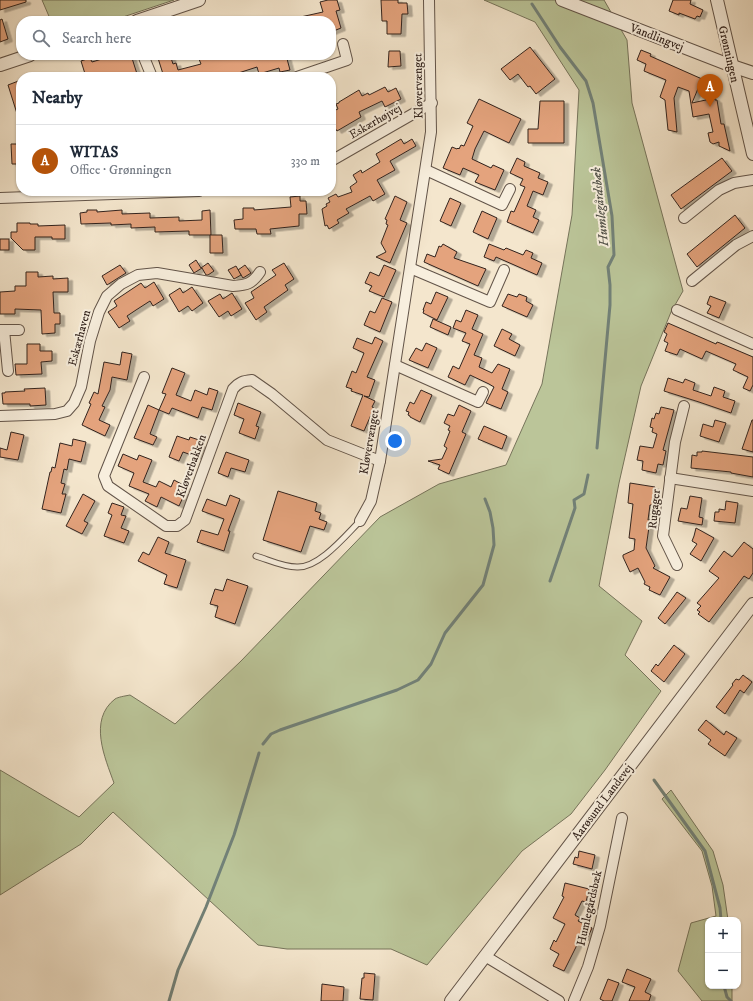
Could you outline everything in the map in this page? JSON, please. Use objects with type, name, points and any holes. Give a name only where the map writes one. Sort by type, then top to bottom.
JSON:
[{"type":"street","points":[[152,16],[199,0]]},
{"type":"street","name":"Kløvervænget","points":[[360,521],[371,501],[380,461],[426,170],[431,132],[432,103],[429,0]]},
{"type":"street","name":"Vandlingvej","points":[[562,0],[753,73]]},
{"type":"street","name":"Grønningen","points":[[717,0],[753,154]]},
{"type":"street","points":[[312,72],[347,60],[343,44]]},
{"type":"street","points":[[0,65],[16,60]]},
{"type":"street","points":[[145,60],[150,72]]},
{"type":"street","name":"Eskærhøjvej","points":[[336,158],[432,103]]},
{"type":"street","points":[[426,170],[502,205],[510,188]]},
{"type":"street","points":[[684,218],[719,190],[734,183],[753,180]]},
{"type":"street","points":[[0,198],[57,196]]},
{"type":"street","points":[[692,281],[736,245],[753,236]]},
{"type":"street","points":[[410,268],[490,302],[504,270]]},
{"type":"street","name":"Eskærhaven","points":[[0,416],[55,414],[67,411],[71,407],[81,387],[90,341],[99,312],[107,296],[121,284],[138,275],[157,273],[233,286],[245,285],[255,280],[260,272]]},
{"type":"street","points":[[677,310],[753,344]]},
{"type":"street","points":[[8,371],[2,330],[19,330]]},
{"type":"street","points":[[395,365],[478,402],[483,392]]},
{"type":"street","name":"Kløverbakken","points":[[144,377],[104,476],[108,486],[166,526],[177,526],[185,520],[233,389],[238,383],[243,381],[252,380],[272,394],[327,440],[380,461]]},
{"type":"street","name":"Rugager","points":[[677,565],[663,536],[675,442],[684,406]]},
{"type":"street","name":"Rugager","points":[[670,478],[753,491]]},
{"type":"street","name":"Aarøsund Landevej","points":[[451,1001],[753,604]]},
{"type":"street","name":"Humlegårdsbæk","points":[[574,1001],[588,967],[600,926],[622,818]]},
{"type":"street","points":[[485,956],[559,1001]]},
{"type":"lane","points":[[256,556],[283,565],[297,567],[308,566],[321,559],[360,521]]},
{"type":"green space","points":[[42,0],[174,0],[126,16],[49,16]]},
{"type":"green space","points":[[484,0],[604,0],[627,40],[632,103],[683,291],[671,312],[641,386],[619,483],[599,586],[642,621],[625,655],[661,691],[605,770],[571,814],[522,851],[427,965],[391,949],[287,949],[258,945],[113,812],[81,844],[0,895],[0,770],[79,817],[114,783],[103,751],[100,728],[102,717],[107,708],[115,699],[130,695],[175,724],[241,661],[380,517],[439,484],[506,465],[542,384],[572,215],[579,90],[535,22]]},
{"type":"green space","points":[[671,790],[713,851],[723,885],[728,917],[712,917],[716,916],[712,886],[702,851],[662,799]]},
{"type":"green space","points":[[705,919],[705,989],[732,989],[732,1001],[702,1001],[678,971],[691,923]]},
{"type":"building","points":[[0,0],[26,0],[26,2],[0,10]]},
{"type":"building","points":[[337,0],[340,10],[336,11],[341,28],[336,30],[336,16],[305,16],[323,12],[320,2]]},
{"type":"building","points":[[381,0],[398,0],[398,3],[407,3],[408,14],[402,14],[401,34],[387,34],[387,21],[382,21]]},
{"type":"building","points":[[673,0],[691,0],[690,4],[703,10],[700,17],[697,16],[695,19],[669,11]]},
{"type":"building","points":[[2,19],[8,39],[0,42],[0,20]]},
{"type":"building","points":[[530,47],[555,79],[536,94],[530,86],[528,87],[518,74],[510,80],[501,69]]},
{"type":"building","points":[[641,50],[651,54],[650,56],[702,79],[692,103],[715,98],[715,100],[717,100],[721,124],[724,124],[730,151],[719,146],[719,142],[713,144],[710,142],[708,133],[713,132],[709,114],[693,117],[689,91],[678,87],[674,98],[677,132],[668,130],[665,100],[660,97],[666,80],[644,71],[646,64],[637,60]]},
{"type":"building","points":[[389,51],[400,51],[401,66],[388,67]]},
{"type":"building","points":[[91,60],[92,62],[99,60],[133,60],[136,72],[84,72],[81,61]]},
{"type":"building","points":[[159,60],[172,60],[173,64],[176,63],[178,70],[201,64],[199,60],[287,60],[290,70],[280,72],[279,68],[266,72],[258,72],[257,67],[242,72],[162,72]]},
{"type":"building","points":[[16,82],[16,110],[8,85]]},
{"type":"building","points":[[385,87],[388,92],[396,88],[401,99],[385,107],[382,101],[359,112],[361,117],[337,131],[336,110],[338,109],[336,104],[359,90],[362,96],[368,93],[369,95]]},
{"type":"building","points":[[479,99],[521,119],[509,143],[484,131],[475,149],[472,159],[491,168],[493,165],[504,170],[495,190],[475,182],[479,175],[463,168],[460,175],[443,168],[452,147],[459,149],[461,145],[464,146],[473,126],[467,123]]},
{"type":"building","points":[[540,101],[564,101],[564,143],[528,143],[528,129],[538,129]]},
{"type":"building","points":[[401,139],[404,144],[412,139],[416,146],[390,161],[395,170],[377,180],[385,194],[373,201],[370,196],[346,209],[349,213],[337,220],[339,223],[329,229],[327,225],[325,226],[322,209],[330,202],[328,198],[336,196],[336,194],[338,197],[352,192],[350,187],[357,182],[353,175],[361,170],[362,173],[380,162],[376,154]]},
{"type":"building","points":[[11,144],[16,144],[16,164],[12,164]]},
{"type":"building","points":[[517,158],[525,162],[524,166],[540,173],[538,178],[548,182],[543,195],[533,191],[527,206],[536,210],[533,217],[539,220],[533,233],[507,222],[511,211],[514,212],[525,187],[520,185],[523,179],[510,173]]},
{"type":"building","points":[[722,158],[732,171],[681,209],[671,195]]},
{"type":"building","points":[[300,196],[300,201],[306,201],[307,214],[299,214],[299,226],[270,229],[271,234],[257,234],[256,229],[235,229],[234,220],[243,219],[243,208],[254,208],[254,210],[291,207],[290,197]]},
{"type":"building","points":[[395,196],[407,202],[400,220],[407,223],[390,263],[376,257],[386,252],[381,243],[388,225],[386,224],[387,220],[385,219]]},
{"type":"building","points":[[450,198],[461,203],[451,226],[440,221]]},
{"type":"building","points":[[87,210],[97,210],[97,212],[122,210],[122,214],[150,213],[150,218],[179,217],[179,221],[202,220],[202,211],[210,210],[211,235],[189,235],[189,231],[155,232],[155,227],[131,228],[131,224],[81,224],[80,213],[87,212]]},
{"type":"building","points":[[482,211],[497,218],[488,239],[473,232]]},
{"type":"building","points":[[735,215],[745,228],[697,267],[687,254]]},
{"type":"building","points":[[17,223],[38,224],[38,226],[65,225],[65,239],[35,237],[35,250],[23,250],[11,238],[11,232],[17,232]]},
{"type":"building","points":[[210,235],[222,235],[223,253],[210,253]]},
{"type":"building","points":[[0,239],[9,239],[9,250],[0,250]]},
{"type":"building","points":[[443,244],[457,252],[454,258],[486,269],[478,286],[424,262],[427,254],[435,257],[439,246],[441,247]]},
{"type":"building","points":[[489,244],[504,250],[506,248],[523,255],[526,250],[533,253],[531,258],[542,263],[537,275],[496,257],[494,261],[484,257]]},
{"type":"building","points":[[196,260],[201,268],[208,263],[214,271],[206,275],[202,268],[194,273],[189,265]]},
{"type":"building","points":[[284,263],[294,279],[285,285],[288,290],[264,307],[267,312],[256,320],[245,303],[254,298],[251,292],[276,275],[272,270]]},
{"type":"building","points":[[120,265],[126,273],[107,285],[102,276]]},
{"type":"building","points":[[245,265],[251,273],[243,278],[238,270]]},
{"type":"building","points":[[384,265],[396,270],[384,297],[369,291],[372,286],[365,283],[370,272],[379,276]]},
{"type":"building","points":[[236,266],[241,275],[234,279],[228,270]]},
{"type":"building","points":[[26,272],[38,272],[38,277],[53,276],[53,279],[68,278],[68,292],[53,292],[54,313],[60,313],[60,324],[55,324],[55,333],[42,334],[41,310],[15,309],[15,314],[0,314],[0,292],[15,291],[15,286],[26,286]]},
{"type":"building","points":[[154,282],[164,299],[153,306],[150,301],[136,310],[127,316],[130,321],[119,328],[108,312],[117,306],[114,301],[141,283],[145,288]]},
{"type":"building","points":[[192,287],[203,303],[192,311],[188,306],[179,312],[169,295],[180,288],[183,293]]},
{"type":"building","points":[[436,292],[448,297],[437,320],[423,313],[426,302],[431,304]]},
{"type":"building","points":[[232,293],[242,309],[231,316],[228,311],[219,317],[208,301],[220,294],[223,299]]},
{"type":"building","points":[[508,294],[517,297],[519,294],[527,297],[526,301],[533,305],[527,317],[502,306]]},
{"type":"building","points":[[710,296],[726,302],[719,318],[707,313],[711,306],[707,304]]},
{"type":"building","points":[[382,298],[392,302],[380,332],[364,325],[370,311],[375,313]]},
{"type":"building","points":[[466,310],[478,315],[472,329],[483,334],[474,355],[482,358],[479,367],[492,373],[498,364],[510,369],[502,389],[508,392],[501,409],[486,403],[494,387],[470,375],[465,385],[448,377],[453,366],[459,369],[470,344],[462,341],[466,333],[453,328],[456,320],[461,322]]},
{"type":"building","points":[[433,319],[451,327],[448,335],[430,327]]},
{"type":"building","points":[[668,323],[716,344],[717,342],[720,343],[753,357],[753,385],[750,391],[743,388],[748,377],[733,370],[736,364],[706,351],[702,359],[680,349],[677,355],[665,351],[668,343],[664,341],[667,334],[664,332]]},
{"type":"building","points":[[502,329],[512,334],[509,339],[520,345],[515,356],[494,346]]},
{"type":"building","points":[[375,337],[383,341],[367,377],[375,380],[369,397],[364,396],[375,401],[372,407],[374,408],[364,431],[351,426],[363,395],[351,391],[352,389],[346,387],[352,371],[356,373],[364,353],[353,348],[357,338],[372,344]]},
{"type":"building","points":[[426,343],[437,348],[428,368],[409,360],[416,348],[422,351]]},
{"type":"building","points":[[27,344],[40,344],[40,351],[52,351],[52,361],[41,362],[42,374],[16,375],[15,364],[27,364]]},
{"type":"building","points":[[122,352],[132,354],[127,380],[112,377],[110,390],[102,406],[105,407],[99,420],[110,425],[105,436],[82,425],[91,404],[89,403],[94,392],[98,394],[104,362],[120,365]]},
{"type":"building","points":[[172,368],[185,373],[176,395],[191,401],[195,390],[207,395],[209,388],[218,391],[212,410],[202,407],[198,418],[172,408],[169,414],[159,410],[166,394],[162,393]]},
{"type":"building","points":[[668,378],[683,383],[685,379],[695,383],[693,390],[711,396],[714,387],[725,391],[723,397],[735,401],[731,413],[664,391]]},
{"type":"building","points":[[45,388],[46,405],[30,406],[30,404],[3,404],[2,393],[25,391],[24,389]]},
{"type":"building","points":[[421,390],[432,395],[420,422],[410,417],[408,415],[409,412],[406,411],[410,402],[414,404]]},
{"type":"building","points":[[238,403],[261,412],[256,426],[259,427],[255,439],[239,433],[244,419],[234,415]]},
{"type":"building","points":[[148,405],[159,410],[150,434],[157,437],[153,445],[134,438]]},
{"type":"building","points":[[459,405],[471,411],[462,432],[466,434],[449,474],[438,469],[440,465],[428,461],[442,459],[447,448],[444,446],[450,431],[448,430],[450,426],[444,423],[448,414],[454,416]]},
{"type":"building","points":[[661,407],[674,410],[663,450],[666,451],[663,465],[658,464],[656,473],[642,470],[643,461],[637,460],[640,446],[653,448],[657,434],[652,432],[653,428],[650,427],[652,418],[654,419],[656,413],[659,414]]},
{"type":"building","points":[[715,420],[726,423],[719,442],[700,436],[703,424],[713,427]]},
{"type":"building","points":[[753,420],[753,452],[742,449]]},
{"type":"building","points":[[484,426],[507,436],[502,449],[478,439]]},
{"type":"building","points":[[11,432],[24,435],[18,460],[0,457],[0,448],[7,450]]},
{"type":"building","points":[[177,436],[189,440],[190,437],[199,440],[198,443],[202,445],[197,457],[183,452],[179,461],[169,457]]},
{"type":"building","points":[[73,439],[86,442],[81,462],[69,459],[67,470],[64,469],[61,483],[65,484],[62,494],[66,494],[61,513],[42,509],[50,472],[52,467],[55,468],[60,443],[72,446]]},
{"type":"building","points":[[702,451],[753,457],[753,477],[731,472],[691,468],[692,455],[697,456],[697,452]]},
{"type":"building","points":[[226,452],[249,460],[245,472],[231,468],[228,477],[218,473]]},
{"type":"building","points":[[123,454],[137,460],[139,455],[152,460],[143,482],[156,487],[159,481],[171,487],[174,480],[185,486],[182,492],[185,493],[179,506],[161,497],[157,507],[145,501],[149,494],[129,486],[134,473],[118,466]]},
{"type":"building","points":[[630,483],[655,487],[653,505],[650,505],[648,520],[650,520],[646,548],[655,566],[653,568],[670,577],[660,595],[649,590],[650,587],[644,584],[645,582],[638,568],[630,572],[623,557],[623,555],[634,550],[635,539],[629,538],[633,504],[628,503]]},
{"type":"building","points":[[278,491],[317,503],[315,511],[321,513],[319,519],[327,522],[324,530],[310,526],[301,552],[263,540]]},
{"type":"building","points":[[83,494],[95,501],[84,521],[88,523],[82,534],[66,526]]},
{"type":"building","points":[[230,495],[240,499],[228,531],[230,531],[224,551],[197,542],[201,530],[218,535],[224,519],[202,511],[207,499],[226,506]]},
{"type":"building","points":[[690,496],[702,498],[699,517],[703,518],[702,525],[678,521],[681,508],[687,509]]},
{"type":"building","points":[[726,501],[738,503],[735,523],[714,521],[715,512],[719,512],[719,509],[725,510]]},
{"type":"building","points":[[112,503],[124,507],[121,515],[126,516],[121,528],[129,531],[124,543],[104,536],[112,515],[108,513]]},
{"type":"building","points":[[696,528],[714,538],[701,561],[690,554],[697,544],[692,541]]},
{"type":"building","points":[[158,537],[169,542],[165,553],[186,560],[177,588],[164,584],[167,575],[138,561],[143,552],[149,555]]},
{"type":"building","points":[[744,542],[753,549],[753,573],[749,579],[744,576],[709,622],[698,614],[700,612],[697,610],[701,606],[697,603],[719,578],[709,571],[724,551],[732,557]]},
{"type":"building","points":[[227,579],[248,586],[235,624],[215,617],[218,606],[210,604],[215,589],[223,591]]},
{"type":"building","points":[[677,592],[686,598],[665,624],[658,618]]},
{"type":"building","points":[[674,645],[685,654],[664,682],[651,671],[656,664],[658,666]]},
{"type":"building","points":[[743,675],[752,682],[744,693],[740,690],[725,714],[716,707],[736,679],[739,680]]},
{"type":"building","points":[[706,720],[724,735],[726,731],[737,738],[725,756],[708,744],[711,740],[698,730]]},
{"type":"building","points":[[579,851],[595,855],[592,869],[573,864],[575,857],[578,858]]},
{"type":"building","points":[[565,883],[589,889],[586,902],[582,901],[575,915],[580,918],[578,921],[592,928],[587,939],[581,937],[564,971],[553,966],[559,954],[550,949],[554,940],[556,942],[565,924],[553,918],[564,897],[562,896]]},
{"type":"building","points":[[627,969],[651,979],[645,992],[651,995],[649,1001],[629,1001],[635,987],[622,982]]},
{"type":"building","points":[[364,973],[375,974],[373,1000],[360,999],[362,978],[364,978]]},
{"type":"building","points":[[608,979],[619,983],[612,1001],[604,1001],[600,999]]},
{"type":"building","points":[[322,984],[344,987],[343,1001],[321,1001]]},
{"type":"waterway","name":"Humlegårdsbæk","points":[[532,4],[560,47],[586,81],[593,103],[612,216],[614,255],[608,267],[610,305],[597,448]]},
{"type":"waterway","name":"Humlegårdsbæk","points":[[550,581],[575,508],[574,500],[584,494],[588,475]]},
{"type":"waterway","points":[[263,744],[271,734],[280,730],[397,690],[418,680],[431,664],[445,633],[483,585],[494,545],[490,512],[485,499]]},
{"type":"waterway","points":[[169,1001],[178,970],[206,907],[234,835],[259,753]]},
{"type":"waterway","name":"Humlegårdsbæk","points":[[654,780],[705,851],[720,908],[721,917]]},
{"type":"waterway","name":"Humlegårdsbæk","points":[[725,989],[727,997],[731,1001]]},
{"type":"place","name":"WITAS","points":[[710,107]]}]
